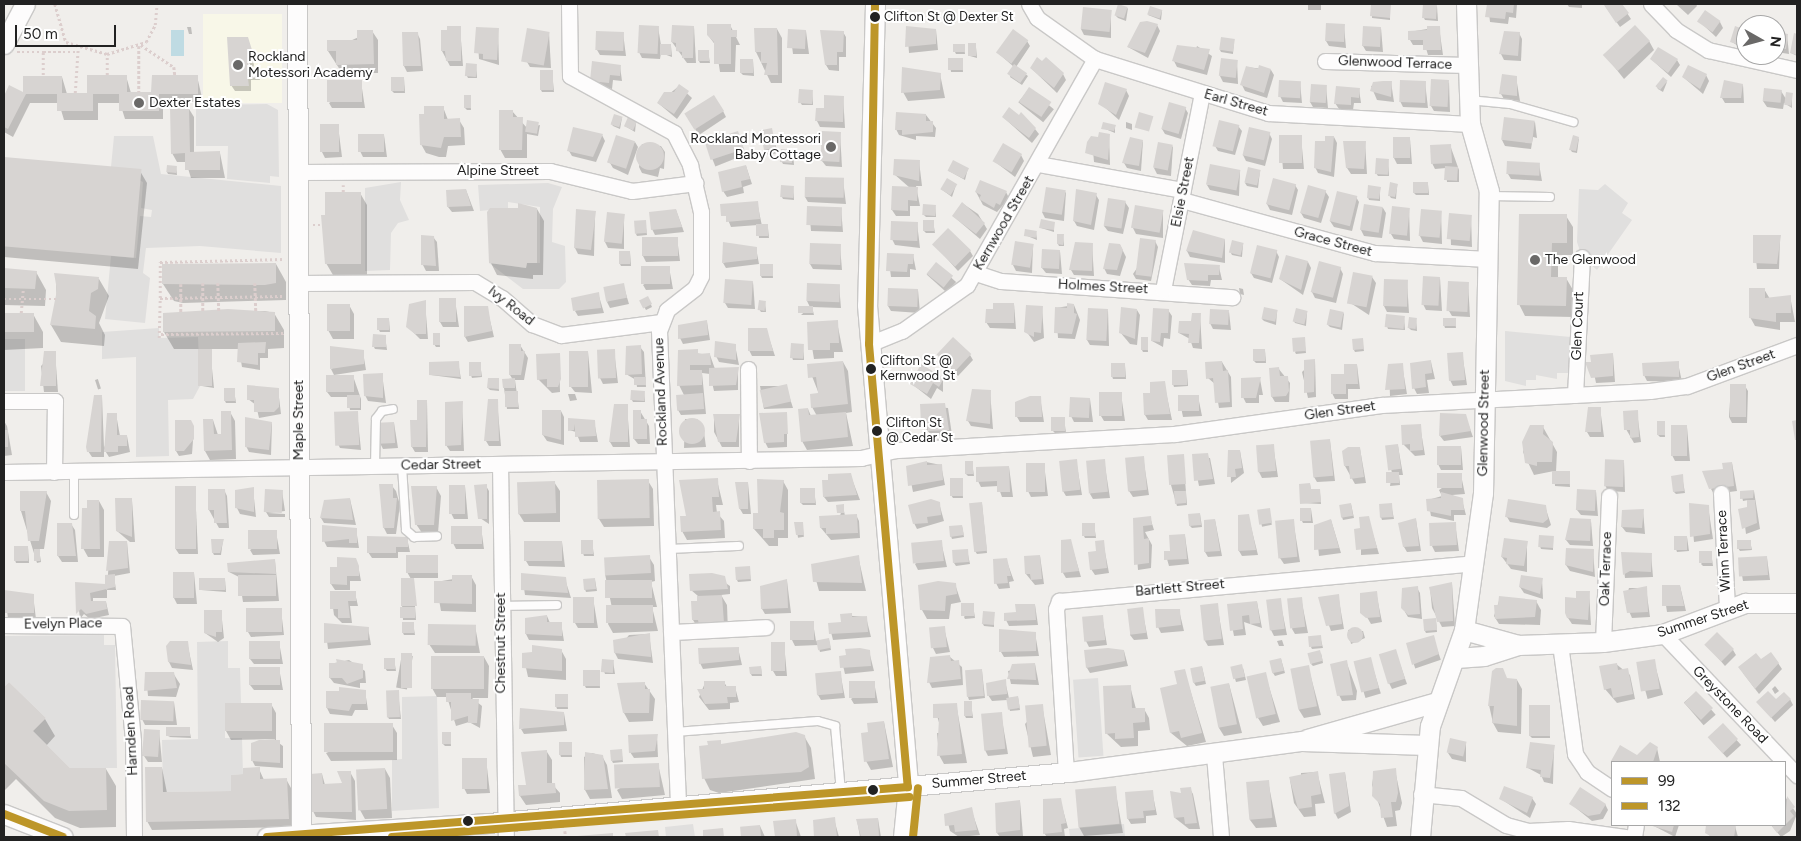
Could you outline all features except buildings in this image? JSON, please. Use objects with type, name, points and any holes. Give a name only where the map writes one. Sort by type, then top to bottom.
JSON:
[{"type":"street","points":[[9,48],[25,4]]},
{"type":"street","name":"Maple Street","points":[[297,4],[301,835]]},
{"type":"street","name":"Rockland Avenue","points":[[569,4],[569,69],[574,81],[669,129],[684,150],[695,183],[703,231],[702,270],[694,288],[670,307],[661,322],[663,461],[678,805]]},
{"type":"street","points":[[875,4],[869,344],[908,787],[903,837]]},
{"type":"street","name":"Earl Street","points":[[1028,4],[1037,18],[1095,59],[1276,114],[1470,124]]},
{"type":"street","name":"Glenwood Street","points":[[1420,837],[1421,794],[1427,746],[1437,702],[1456,658],[1464,630],[1483,493],[1489,196],[1470,124],[1466,65],[1466,4]]},
{"type":"street","points":[[1651,4],[1676,30],[1708,50],[1797,70]]},
{"type":"street","name":"Kernwood Street","points":[[869,344],[902,331],[944,304],[976,273],[1095,59]]},
{"type":"street","name":"Glenwood Terrace","points":[[1325,61],[1466,65]]},
{"type":"street","name":"Elsie Street","points":[[1162,290],[1202,93]]},
{"type":"street","name":"Grace Street","points":[[1038,164],[1182,195],[1375,253],[1488,259]]},
{"type":"street","name":"Alpine Street","points":[[298,172],[550,171],[632,191],[695,183]]},
{"type":"street","name":"Glen Court","points":[[1575,395],[1582,257]]},
{"type":"street","name":"Holmes Street","points":[[976,273],[1002,281],[1162,290],[1232,297]]},
{"type":"street","name":"Ivy Road","points":[[299,289],[474,282],[502,298],[532,324],[561,335],[661,322]]},
{"type":"street","name":"Glen Street","points":[[878,454],[1140,437],[1381,405],[1485,398],[1575,395],[1687,386],[1797,345]]},
{"type":"street","points":[[748,369],[750,461]]},
{"type":"street","points":[[4,401],[55,401],[54,472]]},
{"type":"street","name":"Cedar Street","points":[[4,472],[750,461],[878,454]]},
{"type":"street","name":"Chestnut Street","points":[[500,464],[505,830]]},
{"type":"street","name":"Winn Terrace","points":[[1721,494],[1727,608]]},
{"type":"street","name":"Oak Terrace","points":[[1603,642],[1609,496]]},
{"type":"street","name":"Bartlett Street","points":[[1066,773],[1056,609],[1061,600],[1474,563]]},
{"type":"street","name":"Summer Street","points":[[1456,658],[1484,656],[1518,645],[1603,642],[1663,634],[1727,608],[1758,602],[1797,603]]},
{"type":"street","name":"Evelyn Place","points":[[4,625],[122,626]]},
{"type":"street","name":"Harnden Road","points":[[122,626],[133,743],[134,837]]},
{"type":"street","points":[[671,632],[766,627]]},
{"type":"street","name":"Summer Street","points":[[1464,630],[1518,645]]},
{"type":"street","name":"Greystone Road","points":[[1663,634],[1784,761]]},
{"type":"street","points":[[1560,644],[1575,754],[1587,772],[1611,788]]},
{"type":"street","name":"Summer Street","points":[[1302,741],[1338,726],[1437,702]]},
{"type":"street","name":"Summer Street","points":[[267,837],[505,830],[678,805],[1066,773],[1214,755],[1302,741],[1427,746]]},
{"type":"street","points":[[1214,755],[1221,837]]},
{"type":"street","name":"Greystone Road","points":[[1786,763],[1797,775]]},
{"type":"street","points":[[1421,794],[1461,798],[1506,825],[1528,831],[1568,829],[1626,837]]},
{"type":"street","points":[[4,814],[63,837]]},
{"type":"lane","points":[[1469,100],[1510,104],[1573,122]]},
{"type":"lane","points":[[1489,196],[1550,197]]},
{"type":"lane","points":[[376,466],[376,419],[382,411],[393,409]]},
{"type":"lane","points":[[402,466],[406,530],[414,537],[437,536]]},
{"type":"lane","points":[[74,472],[74,515]]},
{"type":"lane","points":[[667,549],[739,546]]},
{"type":"lane","points":[[501,606],[557,605]]},
{"type":"lane","points":[[675,732],[818,721],[835,726],[841,792]]},
{"type":"path","points":[[55,4],[61,35],[78,48],[107,54],[140,46],[151,35],[157,4]]},
{"type":"path","points":[[140,46],[157,60],[174,67],[175,75]]},
{"type":"path","points":[[139,92],[140,46]]},
{"type":"path","points":[[9,48],[43,52],[75,52]]},
{"type":"path","points":[[75,92],[75,52],[78,48]]},
{"type":"path","points":[[43,52],[43,76]]},
{"type":"path","points":[[107,54],[107,75]]},
{"type":"path","points":[[157,60],[162,57]]},
{"type":"path","points":[[159,338],[161,334],[160,262],[285,259]]},
{"type":"path","points":[[218,283],[219,312]]},
{"type":"path","points":[[255,283],[256,312]]},
{"type":"path","points":[[181,284],[181,312]]},
{"type":"path","points":[[203,284],[203,312]]},
{"type":"path","points":[[21,313],[23,289]]},
{"type":"path","points":[[160,298],[256,296],[299,289]]},
{"type":"path","points":[[4,299],[57,299]]},
{"type":"path","points":[[161,334],[286,333]]},
{"type":"shaded area","points":[[203,14],[282,14],[282,103],[203,103]]},
{"type":"shaded area","points":[[267,104],[278,110],[279,177],[270,176],[270,183],[227,179],[228,146],[196,146],[196,105]]},
{"type":"shaded area","points":[[114,136],[153,136],[161,174],[281,186],[281,253],[200,246],[146,248],[143,273],[150,278],[145,323],[105,319],[111,256],[136,258],[140,216],[151,217],[152,210],[141,208],[143,182],[111,167]]},
{"type":"shaded area","points":[[401,182],[400,200],[409,220],[398,223],[391,233],[390,270],[365,271],[365,188]]},
{"type":"shaded area","points":[[548,183],[562,187],[553,209],[552,242],[565,246],[566,282],[559,289],[523,289],[489,263],[526,268],[527,263],[540,263],[540,207],[508,202],[508,208],[480,211],[478,185]]},
{"type":"shaded area","points":[[1605,184],[1628,203],[1622,213],[1632,220],[1597,270],[1582,257],[1577,242],[1579,189],[1598,190]]},
{"type":"shaded area","points":[[159,328],[159,338],[198,337],[200,386],[193,399],[168,400],[169,456],[136,457],[136,357],[102,359],[102,332]]},
{"type":"shaded area","points":[[1505,331],[1571,337],[1570,373],[1557,373],[1557,379],[1536,375],[1536,380],[1526,380],[1526,386],[1505,381]]},
{"type":"shaded area","points":[[4,339],[25,339],[25,391],[4,391]]},
{"type":"shaded area","points":[[104,635],[104,645],[115,645],[117,768],[70,768],[33,731],[46,718],[9,682],[4,687],[4,636]]},
{"type":"shaded area","points":[[228,641],[228,668],[240,668],[241,703],[225,704],[225,738],[242,738],[243,774],[231,775],[231,791],[163,792],[162,740],[198,739],[197,642]]},
{"type":"shaded area","points":[[1098,678],[1103,756],[1079,758],[1073,680]]},
{"type":"shaded area","points":[[437,696],[439,808],[392,811],[392,760],[402,759],[402,697]]},
{"type":"shaded area","points":[[693,824],[695,837],[666,837],[665,827]]},
{"type":"shaded area","points":[[1124,824],[1125,837],[1070,837],[1069,829]]},
{"type":"water","points":[[171,30],[184,30],[184,56],[171,56]]},
{"type":"transit line","name":"99","points":[[875,4],[869,344],[908,787]]},
{"type":"transit line","name":"99","points":[[267,837],[908,787]]},
{"type":"transit line","name":"132","points":[[913,837],[918,788]]},
{"type":"transit line","name":"132","points":[[392,837],[909,797]]},
{"type":"transit line","name":"99","points":[[4,814],[63,837]]},
{"type":"place","name":"Clifton St @ Dexter St","points":[[875,17]]},
{"type":"place","name":"Rockland Motessori Academy","points":[[238,65]]},
{"type":"place","name":"Dexter Estates","points":[[139,103]]},
{"type":"place","name":"Rockland Montessori Baby Cottage","points":[[831,147]]},
{"type":"place","name":"The Glenwood","points":[[1535,260]]},
{"type":"place","name":"Clifton St @ Kernwood St","points":[[871,369]]},
{"type":"place","name":"Clifton St @ Cedar St","points":[[877,431]]}]
